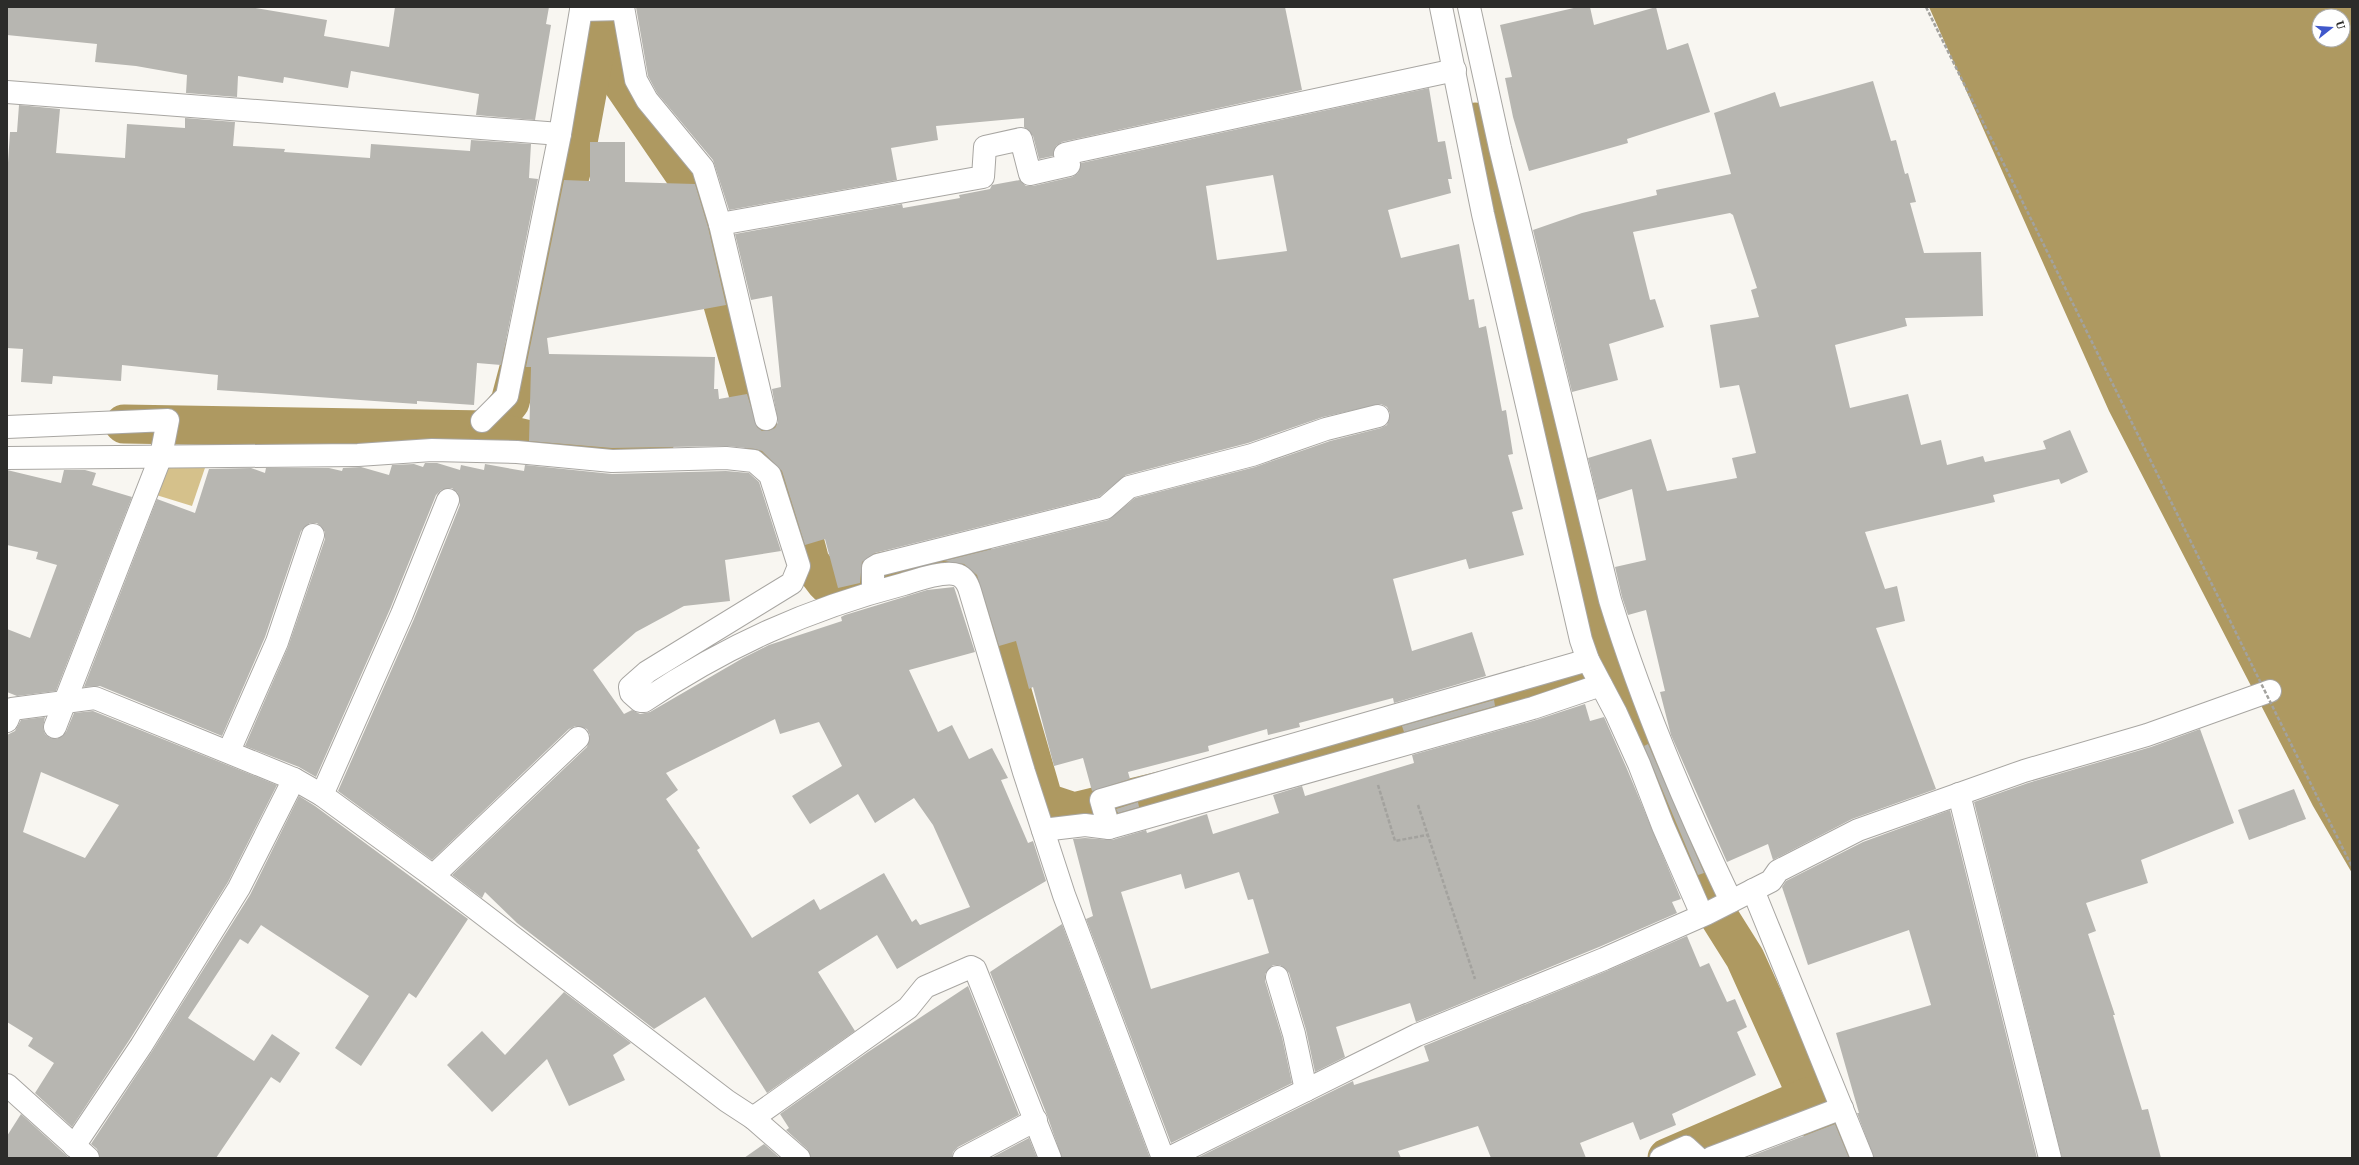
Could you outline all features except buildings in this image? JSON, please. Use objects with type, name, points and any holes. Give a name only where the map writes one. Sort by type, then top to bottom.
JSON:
[{"type":"street","points":[[1441,7],[1483,214],[1572,607],[1588,660],[1639,764],[1663,826],[1704,914]]},
{"type":"street","points":[[1469,7],[1567,427],[1610,600],[1630,665],[1691,817],[1730,901]]},
{"type":"street","points":[[482,421],[507,396],[560,134],[581,9],[623,8],[636,80],[646,100],[703,168],[720,224],[766,419]]},
{"type":"street","points":[[720,224],[983,177],[985,147],[1021,139],[1030,174],[1068,165],[1064,154],[1455,70]]},
{"type":"street","points":[[7,92],[560,134]]},
{"type":"street","points":[[1483,214],[1515,207]]},
{"type":"street","points":[[873,583],[878,565],[1105,508],[1129,487],[1252,455],[1326,429],[1378,416]]},
{"type":"street","points":[[7,427],[168,420],[161,456],[55,727]]},
{"type":"street","points":[[1534,435],[1567,427]]},
{"type":"street","points":[[7,458],[358,455],[432,450],[517,452],[612,461],[726,458],[754,461],[770,474],[798,566],[795,578],[792,583],[648,672],[630,687],[636,697],[644,701],[703,663],[739,644],[822,608],[873,583],[953,574],[965,580],[970,591],[1043,830],[1074,925],[1163,1158]]},
{"type":"street","points":[[322,795],[402,614],[448,500]]},
{"type":"street","points":[[229,751],[276,642],[314,535]]},
{"type":"street","points":[[1109,828],[1101,800],[1588,660]]},
{"type":"street","points":[[1043,830],[1085,825],[1109,828],[1534,708],[1600,683]]},
{"type":"street","points":[[1169,1158],[1417,1035],[1604,959],[1704,914],[1771,881],[1778,871],[1858,830],[2024,771],[2147,735],[2270,691]]},
{"type":"street","points":[[7,721],[12,709],[95,698],[229,751],[294,779],[322,795],[433,876],[726,1101],[753,1118],[799,1158]]},
{"type":"street","points":[[433,876],[578,738]]},
{"type":"street","points":[[7,1085],[81,1152],[141,1046],[239,888],[294,779]]},
{"type":"street","points":[[1959,794],[2050,1158]]},
{"type":"street","points":[[1663,826],[1691,817]]},
{"type":"street","points":[[1754,890],[1862,1158]]},
{"type":"street","points":[[753,1118],[908,1008],[925,987],[971,967],[975,969],[1050,1158]]},
{"type":"street","points":[[1277,978],[1294,1034],[1306,1090]]},
{"type":"street","points":[[1711,1158],[1842,1108]]},
{"type":"street","points":[[964,1158],[1036,1120]]},
{"type":"street","points":[[1661,1158],[1686,1147],[1698,1158]]},
{"type":"path","points":[[1926,7],[2352,868]]},
{"type":"path","points":[[1377,781],[1395,841],[1428,835]]},
{"type":"path","points":[[1418,805],[1446,885],[1483,1007]]},
{"type":"shaded area","points":[[1929,7],[2352,7],[2352,873],[2313,806],[2109,411]]},
{"type":"shaded area","points":[[166,460],[207,462],[192,506],[153,494]]},
{"type":"waterway","points":[[604,7],[608,19],[596,45],[687,178],[760,435],[789,481],[810,562],[826,583],[972,553],[1044,802],[1074,812],[1452,720],[1608,669]]},
{"type":"waterway","points":[[124,424],[488,430],[510,402],[576,153],[596,45]]},
{"type":"waterway","points":[[1475,122],[1511,290],[1608,669],[1713,907],[1745,958],[1835,1158]]},
{"type":"waterway","points":[[488,430],[563,448],[654,445]]},
{"type":"waterway","points":[[1667,1158],[1808,1097]]}]
